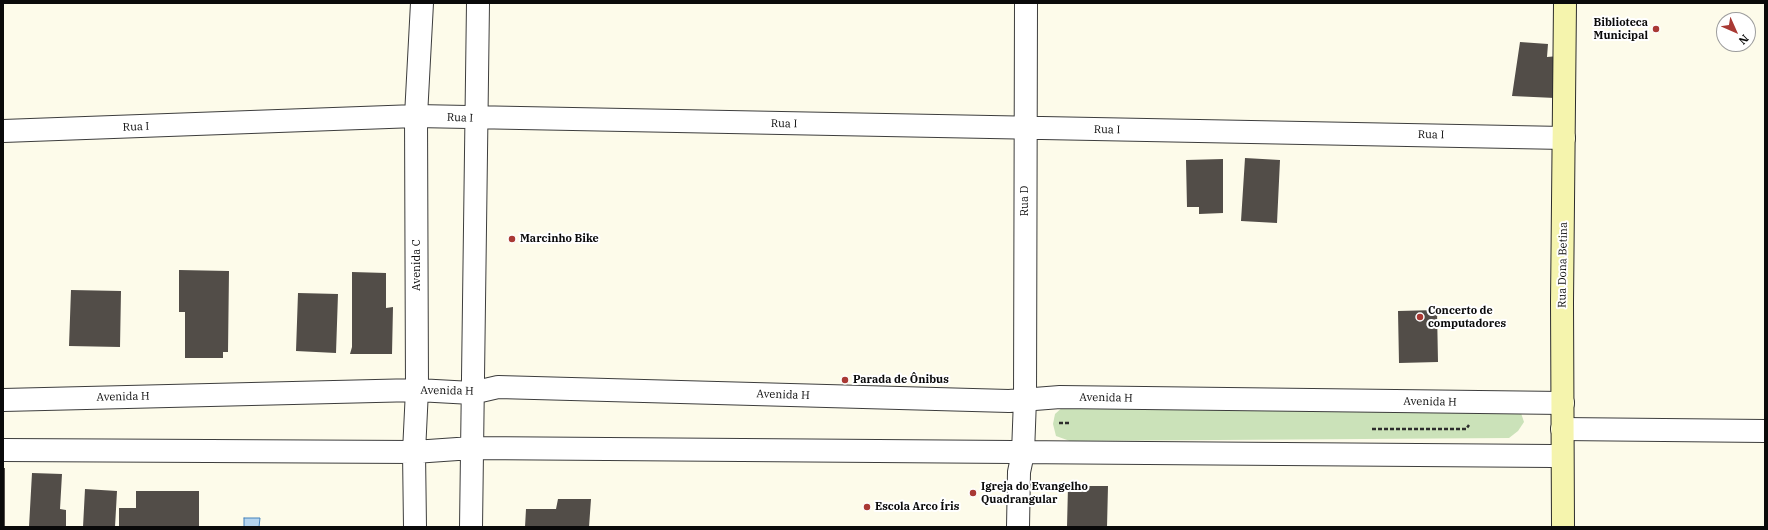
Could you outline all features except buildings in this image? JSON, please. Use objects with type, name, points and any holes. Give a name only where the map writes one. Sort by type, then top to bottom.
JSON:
[{"type":"street","name":"Avenida C","points":[[415,527],[414,452],[417,390],[416,116],[422,3]]},
{"type":"street","points":[[471,527],[478,3]]},
{"type":"street","name":"Rua D","points":[[1023,453],[1025,399],[1026,3]]},
{"type":"street","name":"Rua Dona Betina","points":[[1563,527],[1562,429],[1565,3]]},
{"type":"street","name":"Rua I","points":[[3,131],[416,116],[1025,129],[1564,138]]},
{"type":"street","name":"Avenida H","points":[[3,400],[417,390],[472,393],[498,387],[1009,401],[1060,397],[1563,403]]},
{"type":"street","points":[[1562,429],[1765,431]]},
{"type":"street","points":[[3,450],[414,452],[472,448],[1553,456],[1562,454]]},
{"type":"street","points":[[1018,527],[1019,472],[1023,453]]},
{"type":"green space","points":[[1064,406],[1521,413],[1524,422],[1518,431],[1509,438],[1070,441],[1056,436],[1053,424],[1055,414]]},
{"type":"water","points":[[244,518],[260,518],[259,527],[244,527]]},
{"type":"place","name":"Biblioteca Municipal","points":[[1656,29]]},
{"type":"place","name":"Marcinho Bike","points":[[512,239]]},
{"type":"place","name":"Concerto de computadores","points":[[1420,317]]},
{"type":"place","name":"Parada de Ônibus","points":[[845,380]]},
{"type":"place","name":"Igreja do Evangelho Quadrangular","points":[[973,493]]},
{"type":"place","name":"Escola Arco Íris","points":[[867,507]]}]
